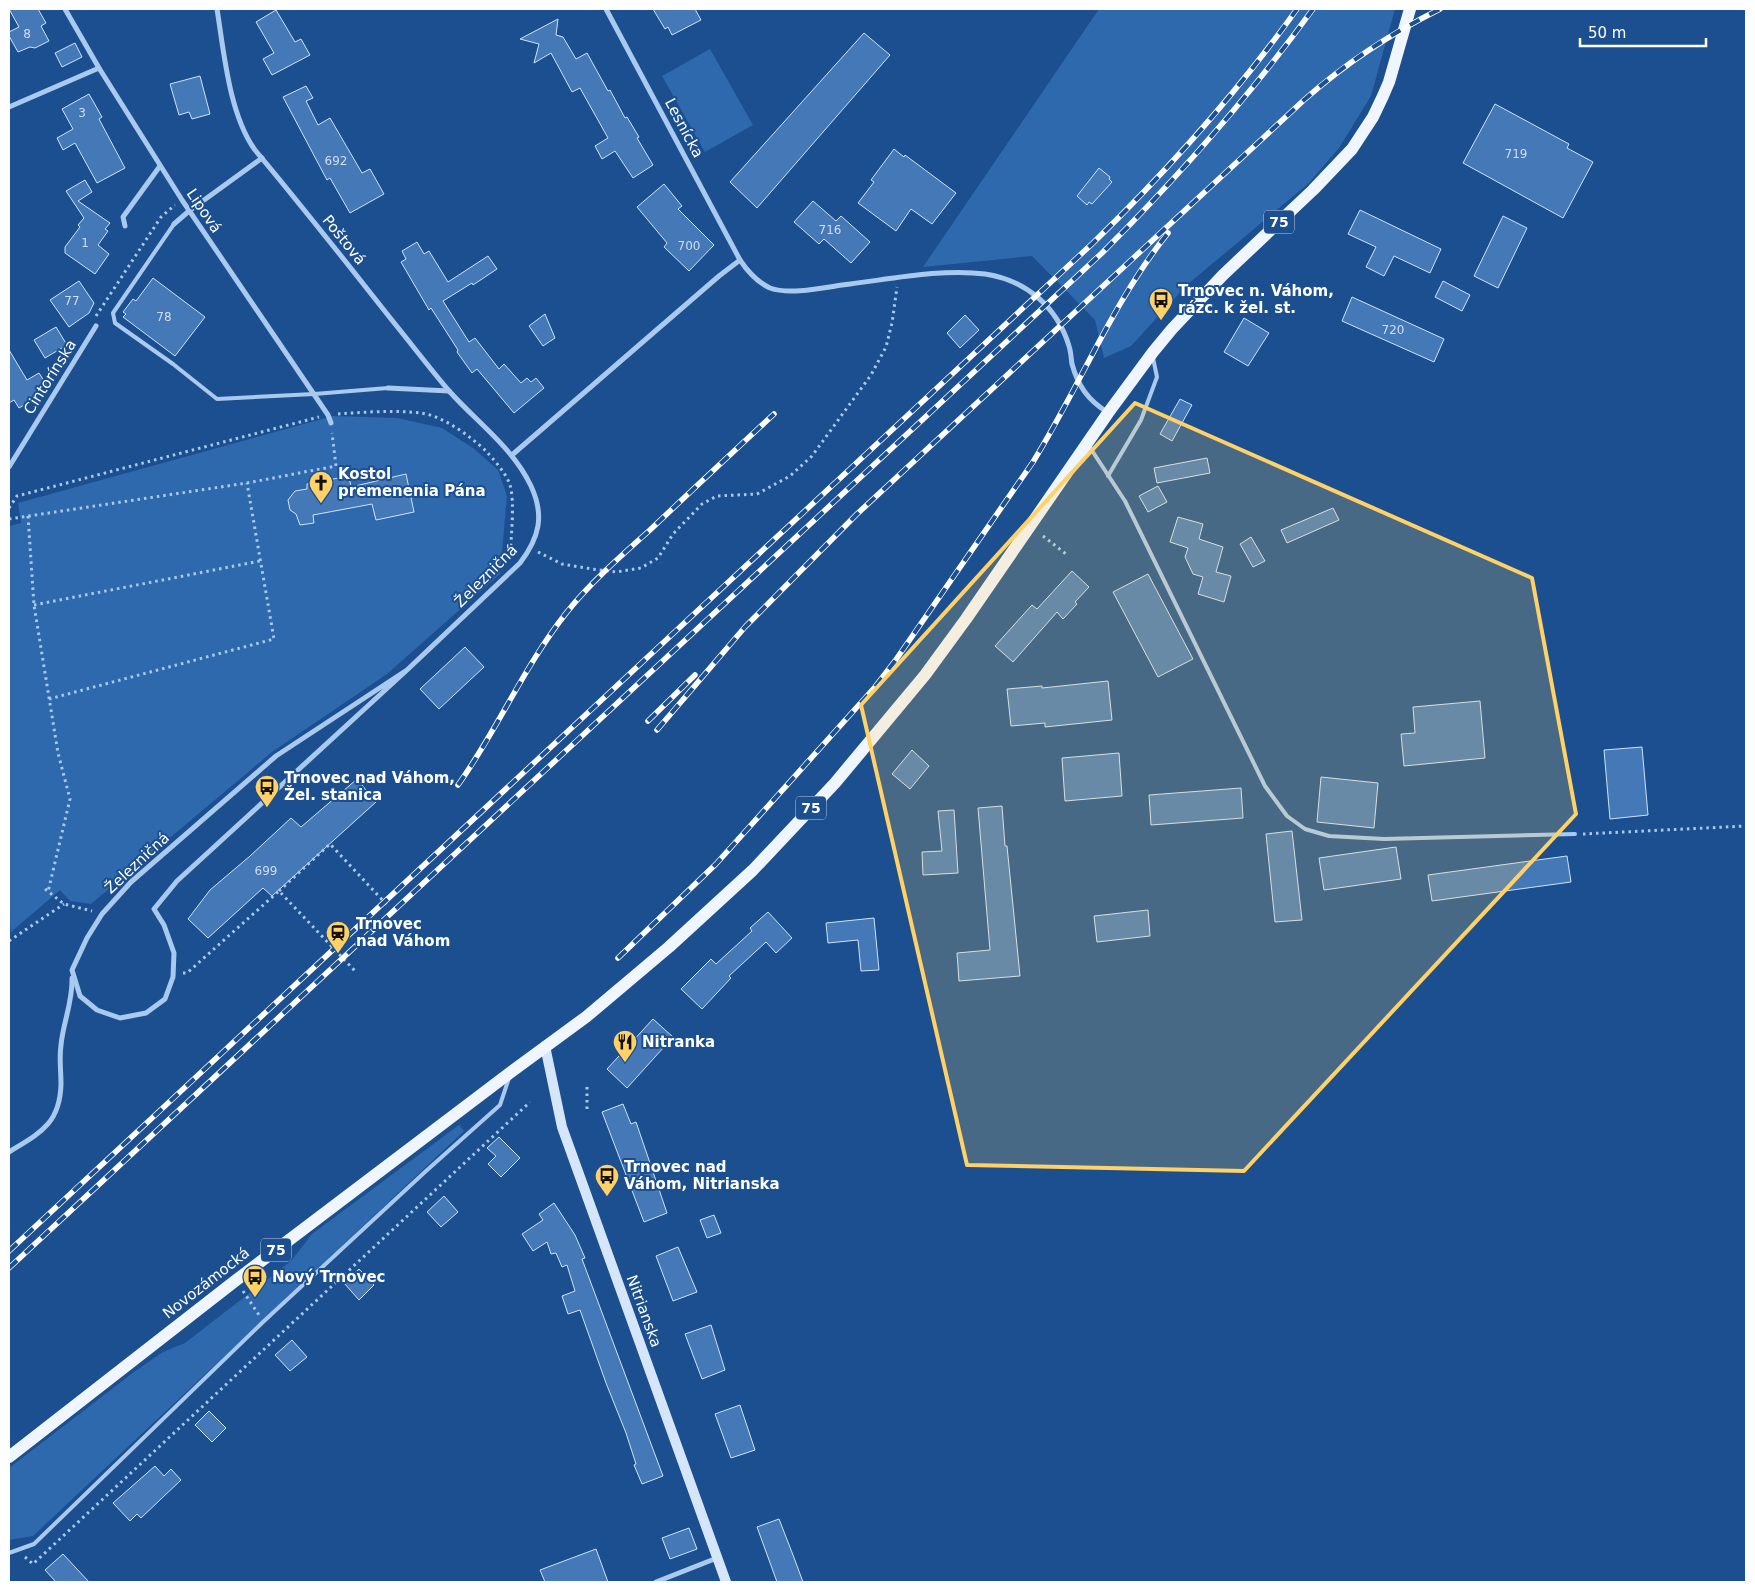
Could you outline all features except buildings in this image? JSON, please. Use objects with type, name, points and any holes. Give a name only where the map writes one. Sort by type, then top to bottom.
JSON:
[{"type":"main road","name":"75","points":[[545,1046],[586,1017],[710,911],[752,870],[834,783],[925,675],[1108,413],[1153,352],[1202,297],[1313,190],[1356,144],[1373,117],[1386,89],[1410,9]]},
{"type":"main road","name":"Novozámocká","points":[[9,1457],[235,1281],[545,1046]]},
{"type":"main road","name":"Nitrianska","points":[[545,1046],[562,1127],[726,1582]]},
{"type":"street","name":"Lipová","points":[[64,9],[189,211],[314,394],[331,423]]},
{"type":"street","name":"Poštová","points":[[217,9],[226,62],[239,118],[246,136],[449,391],[512,455]]},
{"type":"street","name":"Lesnícka","points":[[606,9],[749,274],[770,288],[791,291],[956,273],[984,274],[1004,278],[1028,289],[1046,305],[1069,346],[1073,365],[1084,391],[1093,403],[1108,413]]},
{"type":"street","points":[[9,108],[99,68]]},
{"type":"street","points":[[174,224],[262,158]]},
{"type":"street","points":[[125,226],[123,217],[160,166]]},
{"type":"street","points":[[512,455],[740,260]]},
{"type":"street","name":"Cintorínska","points":[[9,467],[96,326]]},
{"type":"street","points":[[388,388],[449,391]]},
{"type":"street","name":"Železničná","points":[[407,670],[276,756],[131,882],[102,914],[87,938],[72,970],[80,996],[97,1010],[120,1018],[146,1013],[165,999],[173,976],[174,953],[164,925],[154,909],[177,881],[407,670],[510,573],[531,549],[538,533],[536,502],[531,485],[512,455]]},
{"type":"street","points":[[9,1152],[37,1135],[53,1119],[60,1103],[61,1045],[72,988],[72,970]]},
{"type":"street","points":[[656,1582],[717,1558]]},
{"type":"lane","points":[[174,224],[113,313],[115,323],[173,364],[217,399],[388,388]]},
{"type":"lane","points":[[1108,476],[1141,420],[1157,377],[1153,352]]},
{"type":"lane","points":[[1088,444],[1125,501],[1265,786],[1287,816],[1305,829],[1329,836],[1384,838],[1575,834]]},
{"type":"lane","points":[[9,1553],[34,1544],[263,1322],[500,1105],[511,1072]]},
{"type":"path","points":[[531,549],[562,564],[616,572],[641,568],[658,558],[673,534],[702,504],[717,496],[757,494],[790,476],[812,456],[871,374],[886,347],[892,322],[898,278]]},
{"type":"path","points":[[9,508],[17,496],[328,415],[370,412],[423,413],[451,424],[474,439],[492,458],[509,484],[512,495],[510,573]]},
{"type":"path","points":[[9,519],[247,483],[336,466],[331,423]]},
{"type":"path","points":[[48,699],[274,639],[247,483]]},
{"type":"path","points":[[28,516],[34,605],[58,753],[70,799],[46,890],[64,904],[102,914]]},
{"type":"path","points":[[1043,536],[1066,554]]},
{"type":"path","points":[[34,605],[260,561]]},
{"type":"path","points":[[1575,834],[1746,826]]},
{"type":"path","points":[[173,972],[188,973],[330,844],[388,906]]},
{"type":"path","points":[[279,891],[356,972]]},
{"type":"path","points":[[9,941],[64,904]]},
{"type":"path","points":[[587,1087],[587,1113]]},
{"type":"path","points":[[33,1564],[530,1102]]},
{"type":"path","points":[[235,1281],[263,1322]]},
{"type":"highlighted area","points":[[1135,403],[1532,578],[1576,814],[1244,1171],[967,1165],[861,705]]},
{"type":"shaded area","points":[[1099,9],[1395,9],[1371,96],[1339,148],[1309,183],[1188,284],[1131,346],[1104,358],[1095,320],[1032,256],[923,267]]},
{"type":"shaded area","points":[[710,49],[753,125],[705,152],[662,76]]},
{"type":"shaded area","points":[[333,416],[397,418],[442,428],[473,448],[498,470],[507,496],[500,574],[387,674],[272,752],[91,904],[70,901],[60,890],[11,932],[9,917],[9,526],[21,523],[18,503]]},
{"type":"shaded area","points":[[459,1125],[464,1131],[33,1536],[9,1540],[9,1468],[134,1372],[163,1352],[185,1343],[291,1261],[312,1234]]},
{"type":"railway","points":[[9,1251],[1093,243],[1201,130],[1250,71],[1297,9]]},
{"type":"railway","points":[[9,1268],[1102,253],[1186,165],[1238,105],[1313,9]]},
{"type":"railway","points":[[657,730],[745,627],[857,514],[1304,100],[1336,73],[1369,50],[1404,28],[1440,9]]},
{"type":"railway","points":[[618,958],[716,864],[875,687],[895,661],[1033,462],[1113,316],[1148,260],[1168,233]]},
{"type":"railway","points":[[458,785],[486,742],[537,654],[576,601],[774,414]]},
{"type":"railway","points":[[648,721],[695,675]]},
{"type":"place","name":"Trnovec n. Váhom, rázc. k žel. st.","points":[[1161,321]]},
{"type":"place","name":"Kostol premenenia Pána","points":[[321,504]]},
{"type":"place","name":"Trnovec nad Váhom, Žel. stanica","points":[[267,808]]},
{"type":"place","name":"Trnovec nad Váhom","points":[[338,954]]},
{"type":"place","name":"Nitranka","points":[[625,1063]]},
{"type":"place","name":"Trnovec nad Váhom, Nitrianska","points":[[607,1197]]},
{"type":"place","name":"Nový Trnovec","points":[[255,1298]]}]
